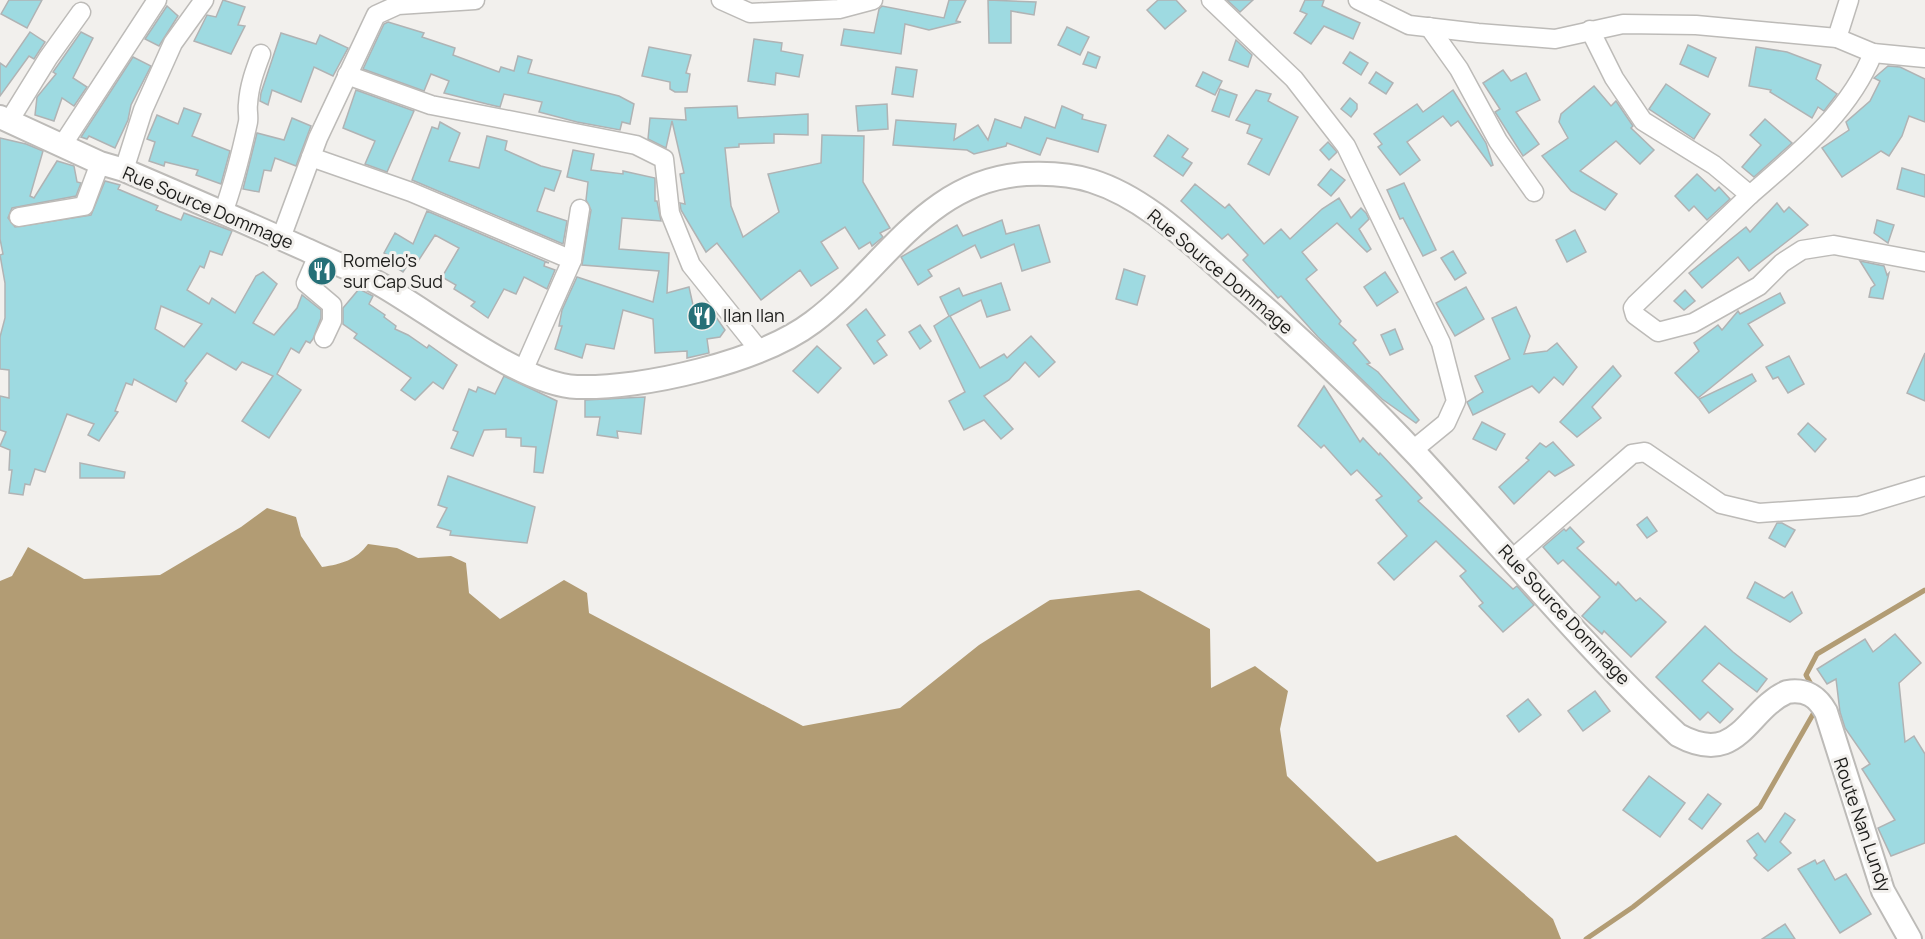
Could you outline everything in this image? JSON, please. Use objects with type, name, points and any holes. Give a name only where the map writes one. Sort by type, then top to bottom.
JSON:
[{"type":"main road","name":"Rue Source Dommage","points":[[4,119],[63,144],[100,164],[124,170],[375,281],[523,371],[536,378],[570,387],[615,387],[679,374],[760,351],[813,322],[921,219],[951,195],[968,187],[1012,175],[1045,173],[1092,181],[1119,192],[1193,246],[1274,315],[1413,450],[1657,716],[1678,735],[1689,741],[1714,744],[1736,736],[1782,695]]},
{"type":"main road","name":"Route Nan Lundy","points":[[1782,695],[1794,691],[1808,693],[1820,701],[1826,712],[1833,741],[1883,891],[1910,939]]},
{"type":"street","points":[[63,144],[157,0]]},
{"type":"street","points":[[124,170],[143,110],[173,43],[204,0]]},
{"type":"street","points":[[281,238],[311,157],[376,15],[398,5],[475,0]]},
{"type":"street","points":[[720,0],[750,13],[839,9],[873,0]]},
{"type":"street","points":[[1211,0],[1294,79],[1346,146],[1441,343],[1456,401],[1446,423],[1413,450]]},
{"type":"street","points":[[1358,0],[1409,25],[1555,39],[1623,24],[1696,25],[1837,38],[1873,53],[1925,58]]},
{"type":"street","points":[[1837,38],[1849,0]]},
{"type":"street","points":[[4,119],[81,12]]},
{"type":"street","points":[[1429,27],[1459,69],[1498,141],[1534,192]]},
{"type":"street","points":[[1590,30],[1614,78],[1643,121],[1714,165],[1750,195]]},
{"type":"street","points":[[1873,53],[1864,75],[1816,137],[1750,195],[1633,308],[1635,315],[1658,332],[1693,323],[1759,286],[1782,262],[1802,250],[1833,245],[1925,262]]},
{"type":"street","points":[[224,213],[237,172],[236,164],[249,119],[248,105],[252,80],[261,54]]},
{"type":"street","points":[[347,75],[431,105],[636,145],[664,159],[670,213],[691,265],[760,351]]},
{"type":"street","points":[[311,157],[411,192],[572,260]]},
{"type":"street","points":[[19,217],[84,206],[100,164]]},
{"type":"street","points":[[523,371],[572,260],[580,209]]},
{"type":"street","points":[[318,255],[306,283],[332,305],[332,321],[324,338]]},
{"type":"street","points":[[1512,560],[1632,454],[1645,452],[1721,504],[1759,513],[1859,507],[1925,486]]},
{"type":"shaded area","points":[[267,508],[296,517],[301,536],[322,567],[348,560],[359,554],[368,544],[397,548],[418,558],[451,556],[466,563],[469,593],[500,619],[564,580],[587,593],[589,613],[803,726],[900,708],[979,645],[1050,600],[1139,590],[1210,629],[1211,688],[1255,666],[1288,691],[1280,729],[1287,776],[1377,862],[1456,835],[1553,919],[1561,939],[0,939],[0,581],[12,576],[28,547],[84,579],[160,575],[241,527]]},
{"type":"building","points":[[9,0],[42,0],[27,28],[1,14]]},
{"type":"building","points":[[223,0],[245,7],[238,25],[245,26],[231,54],[194,41],[207,15],[216,17]]},
{"type":"building","points":[[949,0],[966,0],[956,21],[961,22],[929,30],[905,24],[901,54],[841,45],[844,29],[874,33],[879,9],[882,6],[944,18]]},
{"type":"building","points":[[988,0],[1036,2],[1034,15],[1011,11],[1011,43],[989,43]]},
{"type":"building","points":[[1158,0],[1176,0],[1186,11],[1165,29],[1147,10]]},
{"type":"building","points":[[1227,0],[1253,0],[1240,12]]},
{"type":"building","points":[[1305,0],[1324,0],[1322,6],[1360,23],[1353,39],[1324,26],[1311,44],[1294,33],[1307,14],[1300,11]]},
{"type":"building","points":[[167,6],[178,16],[159,46],[145,39]]},
{"type":"building","points":[[388,22],[424,33],[422,37],[455,48],[453,55],[499,72],[501,67],[514,71],[518,56],[532,60],[528,73],[619,96],[634,104],[630,124],[622,122],[620,130],[577,122],[539,112],[542,102],[504,94],[500,107],[444,93],[449,81],[431,74],[424,91],[363,69],[384,24]]},
{"type":"building","points":[[1067,27],[1089,37],[1080,55],[1058,45]]},
{"type":"building","points":[[30,32],[45,42],[34,59],[29,56],[0,96],[0,63],[6,67]]},
{"type":"building","points":[[81,32],[93,38],[73,78],[87,87],[74,106],[62,98],[54,121],[35,115],[37,97],[56,74],[53,72]]},
{"type":"building","points":[[281,33],[316,44],[320,35],[348,48],[333,76],[314,67],[301,102],[272,90],[268,105],[260,101],[261,93]]},
{"type":"building","points":[[754,39],[782,43],[781,51],[803,55],[799,77],[776,73],[775,85],[748,81]]},
{"type":"building","points":[[1236,40],[1252,55],[1248,67],[1229,60]]},
{"type":"building","points":[[1688,45],[1716,58],[1708,77],[1680,64]]},
{"type":"building","points":[[649,47],[691,55],[686,73],[690,74],[687,92],[675,92],[670,89],[670,82],[642,76]]},
{"type":"building","points":[[1756,47],[1787,52],[1821,65],[1816,79],[1837,94],[1824,111],[1818,107],[1812,118],[1770,92],[1771,90],[1749,86]]},
{"type":"building","points":[[1088,52],[1100,57],[1096,68],[1083,64]]},
{"type":"building","points":[[1350,52],[1368,63],[1361,75],[1343,63]]},
{"type":"building","points":[[133,57],[151,66],[131,105],[128,120],[115,148],[89,136],[87,139],[81,137]]},
{"type":"building","points":[[1888,66],[1900,67],[1925,79],[1925,122],[1909,116],[1902,136],[1889,156],[1881,151],[1842,177],[1822,148],[1849,130],[1846,122],[1870,101],[1880,81],[1874,78]]},
{"type":"building","points":[[896,67],[917,70],[913,97],[892,94]]},
{"type":"building","points":[[1503,70],[1511,81],[1526,73],[1540,100],[1516,112],[1539,144],[1523,156],[1495,112],[1500,109],[1483,83]]},
{"type":"building","points":[[1203,72],[1222,81],[1215,95],[1196,86]]},
{"type":"building","points":[[1376,72],[1393,83],[1386,94],[1369,83]]},
{"type":"building","points":[[1666,84],[1710,114],[1694,139],[1649,109]]},
{"type":"building","points":[[1594,86],[1611,106],[1616,101],[1633,126],[1631,128],[1654,150],[1640,164],[1616,141],[1580,171],[1617,194],[1605,210],[1571,191],[1542,156],[1568,138],[1559,122],[1561,114]]},
{"type":"building","points":[[1220,89],[1237,95],[1229,117],[1212,111]]},
{"type":"building","points":[[356,90],[414,111],[387,172],[365,164],[375,141],[343,128]]},
{"type":"building","points":[[1256,90],[1271,94],[1268,101],[1298,117],[1269,175],[1248,164],[1262,139],[1247,133],[1250,125],[1236,120]]},
{"type":"building","points":[[1453,90],[1486,143],[1493,165],[1491,166],[1458,121],[1451,126],[1443,116],[1407,142],[1420,160],[1400,175],[1378,147],[1382,144],[1374,134],[1417,104],[1423,112]]},
{"type":"building","points":[[1350,98],[1357,104],[1357,109],[1351,117],[1341,109]]},
{"type":"building","points":[[887,104],[888,129],[858,131],[856,106]]},
{"type":"building","points":[[737,106],[738,118],[808,114],[808,135],[774,134],[774,143],[739,144],[739,147],[725,148],[731,206],[743,237],[779,212],[768,174],[821,163],[822,135],[864,136],[863,182],[890,228],[880,233],[883,237],[872,246],[870,242],[859,249],[845,227],[821,242],[838,268],[811,286],[800,270],[761,300],[717,243],[706,252],[681,210],[680,203],[685,204],[680,174],[684,173],[672,121],[666,148],[648,139],[650,118],[686,120],[685,108]]},
{"type":"building","points":[[1062,106],[1083,115],[1082,119],[1106,125],[1098,152],[1047,138],[1040,155],[1007,143],[1006,146],[974,154],[967,150],[893,145],[896,120],[956,124],[954,140],[978,125],[988,140],[995,119],[1021,128],[1025,117],[1055,128]]},
{"type":"building","points":[[184,108],[201,114],[192,136],[230,151],[221,184],[196,175],[198,170],[165,162],[164,166],[149,161],[155,142],[147,139],[157,115],[178,124]]},
{"type":"building","points":[[292,118],[311,126],[296,166],[275,158],[271,171],[264,170],[259,192],[243,189],[257,133],[284,140]]},
{"type":"building","points":[[1765,119],[1792,143],[1754,177],[1742,167],[1761,145],[1750,135]]},
{"type":"building","points":[[440,122],[460,133],[449,161],[479,168],[487,136],[507,141],[505,150],[541,166],[561,171],[554,191],[545,188],[537,211],[567,221],[563,244],[412,180],[432,127],[438,129]]},
{"type":"building","points":[[1168,135],[1188,149],[1182,157],[1192,163],[1183,176],[1154,156]]},
{"type":"building","points":[[0,138],[43,151],[30,196],[34,198],[57,161],[74,166],[77,182],[81,183],[76,196],[12,208],[8,218],[15,227],[91,215],[105,181],[120,185],[118,189],[158,206],[156,210],[181,220],[184,213],[232,231],[222,255],[210,251],[204,268],[200,266],[187,290],[209,304],[212,298],[235,313],[256,276],[263,272],[277,284],[253,323],[274,335],[297,308],[302,295],[321,310],[321,318],[313,339],[310,343],[306,341],[299,353],[291,348],[277,374],[301,390],[269,438],[242,421],[273,376],[242,362],[236,370],[207,353],[185,381],[187,383],[176,402],[134,379],[132,385],[126,383],[115,411],[118,412],[99,441],[88,435],[94,424],[67,414],[45,472],[35,469],[30,485],[25,484],[23,495],[9,493],[12,470],[9,470],[10,450],[0,446],[6,432],[0,430],[0,396],[9,398],[9,370],[0,369],[0,337],[5,318],[5,283],[0,255],[3,254],[0,239]],"holes":[[[161,306],[202,324],[184,347],[155,329]]]},
{"type":"building","points":[[1328,142],[1337,152],[1329,160],[1320,150]]},
{"type":"building","points":[[573,150],[594,154],[591,170],[623,174],[623,171],[655,178],[655,201],[657,201],[661,221],[622,218],[619,249],[669,253],[667,293],[689,287],[693,305],[707,304],[725,330],[720,337],[707,339],[709,353],[687,358],[687,351],[655,353],[653,319],[623,310],[614,349],[586,344],[582,358],[555,349],[562,326],[559,326],[562,310],[577,277],[653,302],[659,271],[582,265],[591,210],[586,200],[588,182],[567,177]]},
{"type":"building","points":[[1902,168],[1925,175],[1925,197],[1897,189]]},
{"type":"building","points":[[1331,169],[1345,180],[1331,196],[1318,185]]},
{"type":"building","points":[[1697,174],[1715,191],[1719,187],[1730,199],[1707,220],[1694,206],[1689,211],[1675,196]]},
{"type":"building","points":[[1404,183],[1436,250],[1423,256],[1403,218],[1400,219],[1387,190]]},
{"type":"building","points":[[1195,184],[1225,208],[1229,204],[1264,244],[1281,229],[1290,239],[1322,209],[1339,198],[1351,218],[1361,208],[1366,213],[1369,219],[1359,229],[1371,249],[1367,252],[1337,223],[1302,252],[1317,270],[1306,279],[1341,321],[1339,324],[1356,340],[1353,343],[1370,363],[1367,364],[1378,372],[1419,420],[1416,423],[1382,399],[1318,337],[1281,296],[1278,298],[1243,260],[1248,255],[1228,234],[1222,239],[1181,201]]},
{"type":"building","points":[[1777,203],[1784,212],[1789,207],[1808,225],[1749,271],[1738,257],[1702,288],[1689,273],[1746,227],[1750,232]]},
{"type":"building","points":[[427,211],[549,263],[545,262],[544,266],[555,270],[547,289],[524,277],[516,294],[504,289],[488,318],[471,306],[475,302],[454,289],[456,285],[442,277],[459,248],[435,235],[413,269],[407,266],[403,272],[389,263],[392,258],[384,253],[395,233],[413,244]]},
{"type":"building","points":[[1002,220],[1006,234],[1039,225],[1050,262],[1022,271],[1014,244],[981,258],[975,245],[928,270],[932,276],[918,285],[901,257],[957,225],[963,236]]},
{"type":"building","points":[[1877,220],[1894,225],[1888,243],[1874,233]]},
{"type":"building","points":[[1575,230],[1586,252],[1567,262],[1556,240]]},
{"type":"building","points":[[1453,251],[1466,273],[1455,280],[1441,258]]},
{"type":"building","points":[[1860,261],[1884,266],[1887,275],[1889,273],[1883,299],[1869,297],[1871,288],[1875,285]]},
{"type":"building","points":[[1124,269],[1145,276],[1137,305],[1116,299]]},
{"type":"building","points":[[1385,272],[1398,292],[1377,306],[1364,287]]},
{"type":"building","points":[[1001,283],[1010,310],[987,317],[981,300],[950,316],[980,368],[1004,354],[1007,358],[1031,336],[1055,362],[1039,377],[1025,362],[1009,380],[984,396],[1013,429],[1001,439],[984,420],[964,430],[949,401],[965,392],[934,326],[949,316],[940,297],[959,288],[963,296]]},
{"type":"building","points":[[1466,287],[1484,319],[1455,336],[1436,303]]},
{"type":"building","points":[[359,289],[373,296],[369,304],[385,315],[384,317],[396,326],[395,329],[427,348],[429,345],[457,365],[443,389],[433,382],[415,400],[401,390],[411,378],[354,338],[357,334],[343,324],[343,308]]},
{"type":"building","points":[[1685,290],[1695,301],[1684,310],[1674,301]]},
{"type":"building","points":[[1780,293],[1785,303],[1748,324],[1763,345],[1698,398],[1675,373],[1699,351],[1694,343],[1718,325],[1722,330],[1738,311],[1740,314]]},
{"type":"building","points":[[1516,307],[1530,336],[1524,354],[1547,351],[1557,343],[1577,367],[1563,385],[1554,377],[1539,393],[1532,386],[1473,415],[1467,402],[1483,392],[1475,376],[1510,359],[1492,318]]},
{"type":"building","points":[[866,309],[885,335],[877,341],[887,355],[874,364],[847,325]]},
{"type":"building","points":[[920,325],[931,341],[920,349],[909,332]]},
{"type":"building","points":[[1395,329],[1403,349],[1390,355],[1381,335]]},
{"type":"building","points":[[817,346],[841,368],[818,393],[793,371]]},
{"type":"building","points":[[1925,353],[1925,401],[1907,393]]},
{"type":"building","points":[[1789,356],[1804,384],[1788,393],[1778,377],[1773,379],[1766,367]]},
{"type":"building","points":[[1613,366],[1621,376],[1592,407],[1601,418],[1577,437],[1560,422]]},
{"type":"building","points":[[1752,374],[1756,381],[1709,413],[1699,399]]},
{"type":"building","points":[[504,376],[557,401],[543,473],[534,472],[536,447],[521,446],[521,438],[506,437],[506,429],[484,430],[473,456],[451,448],[458,432],[453,430],[469,389],[476,392],[478,387],[495,394]]},
{"type":"building","points":[[1324,386],[1360,442],[1363,438],[1379,455],[1380,453],[1422,498],[1418,501],[1513,589],[1517,586],[1534,605],[1503,632],[1479,606],[1483,603],[1460,576],[1466,571],[1436,541],[1394,580],[1378,563],[1407,536],[1376,500],[1382,496],[1357,470],[1351,475],[1324,445],[1321,448],[1298,426]]},
{"type":"building","points":[[645,397],[641,434],[617,431],[618,438],[597,435],[600,417],[585,417],[585,400]]},
{"type":"building","points":[[1482,422],[1505,434],[1496,450],[1473,439]]},
{"type":"building","points":[[1808,423],[1826,439],[1815,452],[1798,434]]},
{"type":"building","points":[[1553,442],[1574,465],[1555,476],[1549,471],[1514,504],[1499,487],[1529,460],[1526,458],[1540,443],[1546,447]]},
{"type":"building","points":[[80,463],[125,472],[124,478],[80,478]]},
{"type":"building","points":[[448,476],[535,507],[527,543],[450,535],[451,531],[437,527],[447,508],[438,505]]},
{"type":"building","points":[[1647,517],[1657,531],[1647,538],[1637,525]]},
{"type":"building","points":[[1777,523],[1782,523],[1795,530],[1785,547],[1769,538]]},
{"type":"building","points":[[1570,527],[1584,542],[1577,548],[1616,585],[1618,582],[1636,601],[1640,598],[1666,622],[1631,657],[1604,631],[1602,634],[1582,616],[1600,597],[1563,560],[1558,564],[1543,547],[1564,529],[1566,531]]},
{"type":"building","points":[[1755,582],[1784,598],[1792,592],[1802,613],[1790,622],[1747,598]]},
{"type":"building","points":[[1705,626],[1767,679],[1757,692],[1719,663],[1702,681],[1733,709],[1720,723],[1708,712],[1700,720],[1656,677]]},
{"type":"building","points":[[1895,634],[1921,663],[1899,683],[1905,742],[1914,736],[1925,754],[1925,843],[1891,856],[1878,828],[1895,820],[1862,769],[1870,764],[1845,728],[1840,712],[1836,679],[1827,684],[1817,669],[1865,639],[1873,652]]},
{"type":"building","points":[[1595,691],[1610,711],[1583,731],[1568,711]]},
{"type":"building","points":[[1528,699],[1541,715],[1519,732],[1507,716]]},
{"type":"building","points":[[1649,776],[1685,803],[1660,837],[1623,810]]},
{"type":"building","points":[[1708,794],[1721,804],[1702,829],[1689,819]]},
{"type":"building","points":[[1785,813],[1795,820],[1780,842],[1791,853],[1768,871],[1754,858],[1757,855],[1747,841],[1758,833],[1765,842]]},
{"type":"building","points":[[1815,860],[1817,864],[1824,860],[1835,880],[1846,874],[1871,914],[1840,933],[1798,869]]},
{"type":"building","points":[[1785,924],[1795,939],[1762,939]]},
{"type":"waterway","points":[[1813,688],[1806,675],[1817,654],[1925,590]]},
{"type":"waterway","points":[[1586,939],[1633,907],[1760,807],[1816,709]]},
{"type":"place","name":"Romelo's sur Cap Sud","points":[[322,271]]},
{"type":"place","name":"Ilan Ilan","points":[[702,316]]}]
